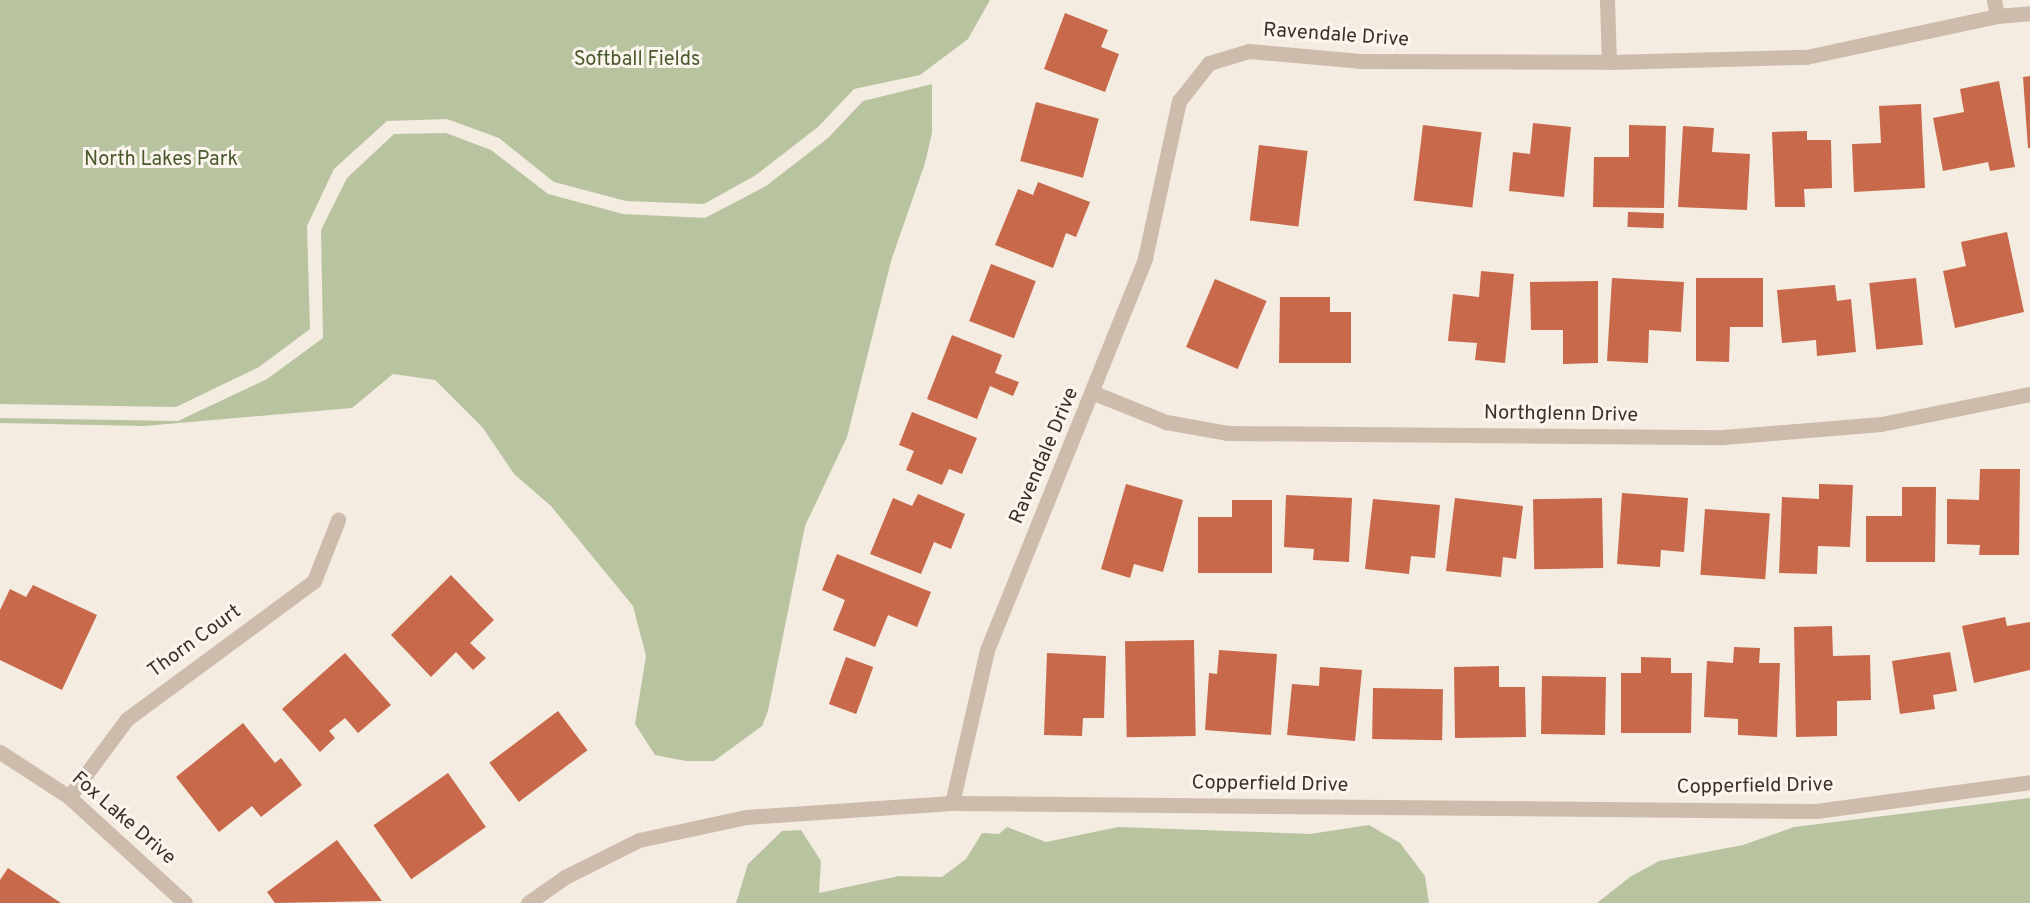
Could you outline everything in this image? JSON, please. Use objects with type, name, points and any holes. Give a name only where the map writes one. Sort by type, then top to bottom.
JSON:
[{"type":"street","points":[[1607,0],[1609,62]]},
{"type":"street","points":[[1994,0],[1997,16]]},
{"type":"street","name":"Ravendale Drive","points":[[952,803],[987,650],[1094,393],[1145,258],[1179,101],[1209,63],[1249,51],[1360,62],[1609,62],[1806,57],[1997,16],[2030,13]]},
{"type":"street","name":"Northglenn Drive","points":[[1094,393],[1166,422],[1227,433],[1723,437],[1881,424],[2030,394]]},
{"type":"street","name":"Thorn Court","points":[[69,796],[127,719],[314,581],[339,520]]},
{"type":"street","name":"Fox Lake Drive","points":[[0,752],[69,796],[185,903]]},
{"type":"street","name":"Copperfield Drive","points":[[528,903],[565,877],[639,840],[746,817],[952,803],[1816,810],[2030,782]]},
{"type":"green space","name":"North Lakes Park","points":[[0,0],[990,0],[968,39],[920,75],[854,89],[818,127],[756,175],[704,204],[626,201],[554,182],[499,138],[447,119],[387,121],[334,169],[307,226],[310,329],[259,367],[176,407],[0,404]]},
{"type":"green space","points":[[932,84],[932,133],[925,163],[891,261],[847,437],[805,526],[768,711],[762,726],[714,761],[686,761],[655,755],[635,724],[646,656],[633,606],[551,506],[514,474],[483,428],[435,380],[393,374],[352,408],[144,426],[0,423],[0,418],[178,421],[267,379],[323,338],[321,230],[347,178],[394,134],[446,133],[491,150],[548,194],[623,214],[705,218],[766,186],[828,138],[863,101]]},
{"type":"green space","points":[[2030,798],[2030,903],[1597,903],[1630,877],[1659,861],[1743,845],[1794,827]]},
{"type":"green space","points":[[1369,825],[1400,843],[1425,876],[1429,903],[736,903],[748,864],[782,831],[801,830],[821,861],[819,893],[899,876],[942,877],[966,859],[982,833],[999,834],[1007,827],[1046,842],[1118,827],[1310,834]]},
{"type":"building","points":[[1065,13],[1108,30],[1101,47],[1119,54],[1105,92],[1044,69]]},
{"type":"building","points":[[2030,76],[2030,148],[2028,148],[2023,77]]},
{"type":"building","points":[[1999,81],[2015,167],[1990,171],[1988,162],[1943,171],[1933,118],[1964,112],[1960,89]]},
{"type":"building","points":[[1036,102],[1099,119],[1083,178],[1020,161]]},
{"type":"building","points":[[1921,104],[1925,188],[1854,192],[1852,144],[1881,143],[1879,106]]},
{"type":"building","points":[[1533,123],[1571,127],[1564,197],[1509,191],[1513,152],[1530,154]]},
{"type":"building","points":[[1423,125],[1482,132],[1472,208],[1414,200]]},
{"type":"building","points":[[1629,125],[1666,126],[1664,208],[1593,207],[1594,157],[1629,157]]},
{"type":"building","points":[[1683,126],[1714,128],[1712,152],[1750,154],[1747,210],[1678,207]]},
{"type":"building","points":[[1807,131],[1807,140],[1831,140],[1832,188],[1804,189],[1805,207],[1775,207],[1772,132]]},
{"type":"building","points":[[1259,145],[1308,151],[1298,226],[1250,220]]},
{"type":"building","points":[[1038,182],[1090,202],[1076,237],[1066,233],[1053,268],[995,245],[1018,189],[1033,195]]},
{"type":"building","points":[[1628,212],[1664,213],[1663,228],[1627,227]]},
{"type":"building","points":[[2007,232],[2024,312],[1955,328],[1943,271],[1966,266],[1961,242]]},
{"type":"building","points":[[991,264],[1036,281],[1014,338],[969,321]]},
{"type":"building","points":[[1481,271],[1514,274],[1505,363],[1475,360],[1477,343],[1448,341],[1453,294],[1479,297]]},
{"type":"building","points":[[1612,278],[1684,282],[1681,332],[1649,330],[1648,363],[1607,361]]},
{"type":"building","points":[[1696,278],[1763,278],[1763,327],[1730,327],[1729,362],[1696,361]]},
{"type":"building","points":[[1916,278],[1923,345],[1876,350],[1869,283]]},
{"type":"building","points":[[1215,279],[1267,301],[1238,369],[1186,347]]},
{"type":"building","points":[[1598,281],[1598,363],[1563,364],[1563,330],[1531,330],[1530,282]]},
{"type":"building","points":[[1835,285],[1837,301],[1851,299],[1856,352],[1817,356],[1816,340],[1782,343],[1777,290]]},
{"type":"building","points":[[1280,297],[1330,297],[1330,312],[1351,312],[1351,363],[1279,363]]},
{"type":"building","points":[[952,335],[1002,355],[995,373],[1019,382],[1013,396],[990,386],[977,419],[927,399]]},
{"type":"building","points":[[912,412],[977,438],[962,474],[949,469],[942,485],[906,470],[914,451],[899,445]]},
{"type":"building","points":[[1980,469],[2020,469],[2019,555],[1979,555],[1980,545],[1947,544],[1947,499],[1979,500]]},
{"type":"building","points":[[1126,484],[1183,500],[1163,572],[1134,564],[1130,578],[1101,569]]},
{"type":"building","points":[[1819,484],[1853,485],[1850,547],[1818,546],[1817,574],[1779,573],[1782,497],[1819,499]]},
{"type":"building","points":[[1902,487],[1936,487],[1935,562],[1866,562],[1866,516],[1902,516]]},
{"type":"building","points":[[1622,493],[1688,498],[1684,552],[1661,550],[1660,567],[1617,564]]},
{"type":"building","points":[[918,494],[965,514],[951,549],[934,542],[921,574],[870,554],[893,498],[912,506]]},
{"type":"building","points":[[1286,495],[1352,498],[1349,562],[1313,560],[1314,549],[1284,547]]},
{"type":"building","points":[[1455,498],[1523,506],[1516,559],[1503,557],[1501,577],[1446,571]]},
{"type":"building","points":[[1602,498],[1603,568],[1534,569],[1533,499]]},
{"type":"building","points":[[1373,499],[1440,505],[1435,558],[1411,556],[1409,574],[1365,569]]},
{"type":"building","points":[[1232,500],[1272,500],[1272,573],[1198,573],[1198,517],[1232,517]]},
{"type":"building","points":[[1705,509],[1770,514],[1765,579],[1700,575]]},
{"type":"building","points":[[837,554],[931,592],[917,627],[888,615],[875,647],[833,630],[845,600],[822,590]]},
{"type":"building","points":[[451,575],[494,620],[470,643],[486,658],[473,670],[456,652],[431,677],[391,635]]},
{"type":"building","points":[[33,585],[97,615],[62,690],[0,660],[0,610],[10,589],[26,597]]},
{"type":"building","points":[[2005,617],[2007,626],[2030,622],[2030,670],[1974,683],[1962,626]]},
{"type":"building","points":[[1832,626],[1833,656],[1870,655],[1871,700],[1837,701],[1837,736],[1796,737],[1794,627]]},
{"type":"building","points":[[1194,640],[1196,736],[1127,737],[1125,641]]},
{"type":"building","points":[[1734,647],[1760,648],[1759,663],[1780,663],[1777,737],[1738,735],[1738,719],[1704,717],[1707,661],[1733,663]]},
{"type":"building","points":[[1219,650],[1277,654],[1271,735],[1205,730],[1209,673],[1217,674]]},
{"type":"building","points":[[1950,652],[1957,691],[1933,695],[1935,709],[1900,714],[1892,661]]},
{"type":"building","points":[[345,653],[391,705],[358,733],[345,718],[329,731],[335,738],[320,752],[282,709]]},
{"type":"building","points":[[1047,653],[1106,656],[1104,718],[1083,718],[1082,736],[1044,735]]},
{"type":"building","points":[[846,657],[873,667],[856,714],[829,704]]},
{"type":"building","points":[[1641,657],[1671,658],[1671,673],[1692,673],[1691,733],[1621,733],[1621,673],[1641,673]]},
{"type":"building","points":[[1499,666],[1499,687],[1525,687],[1526,737],[1455,738],[1454,667]]},
{"type":"building","points":[[1320,667],[1362,670],[1355,741],[1287,735],[1292,684],[1319,686]]},
{"type":"building","points":[[1542,676],[1606,677],[1605,735],[1541,734]]},
{"type":"building","points":[[1373,688],[1443,689],[1442,740],[1372,739]]},
{"type":"building","points":[[558,711],[587,750],[519,802],[489,763]]},
{"type":"building","points":[[243,723],[275,763],[281,758],[302,785],[261,817],[252,806],[219,832],[176,777]]},
{"type":"building","points":[[448,773],[486,827],[411,879],[373,825]]},
{"type":"building","points":[[337,840],[382,901],[275,903],[267,892]]},
{"type":"building","points":[[8,868],[61,903],[0,903],[0,880]]},
{"type":"park label","name":"Softball Fields","points":[[637,60]]}]
